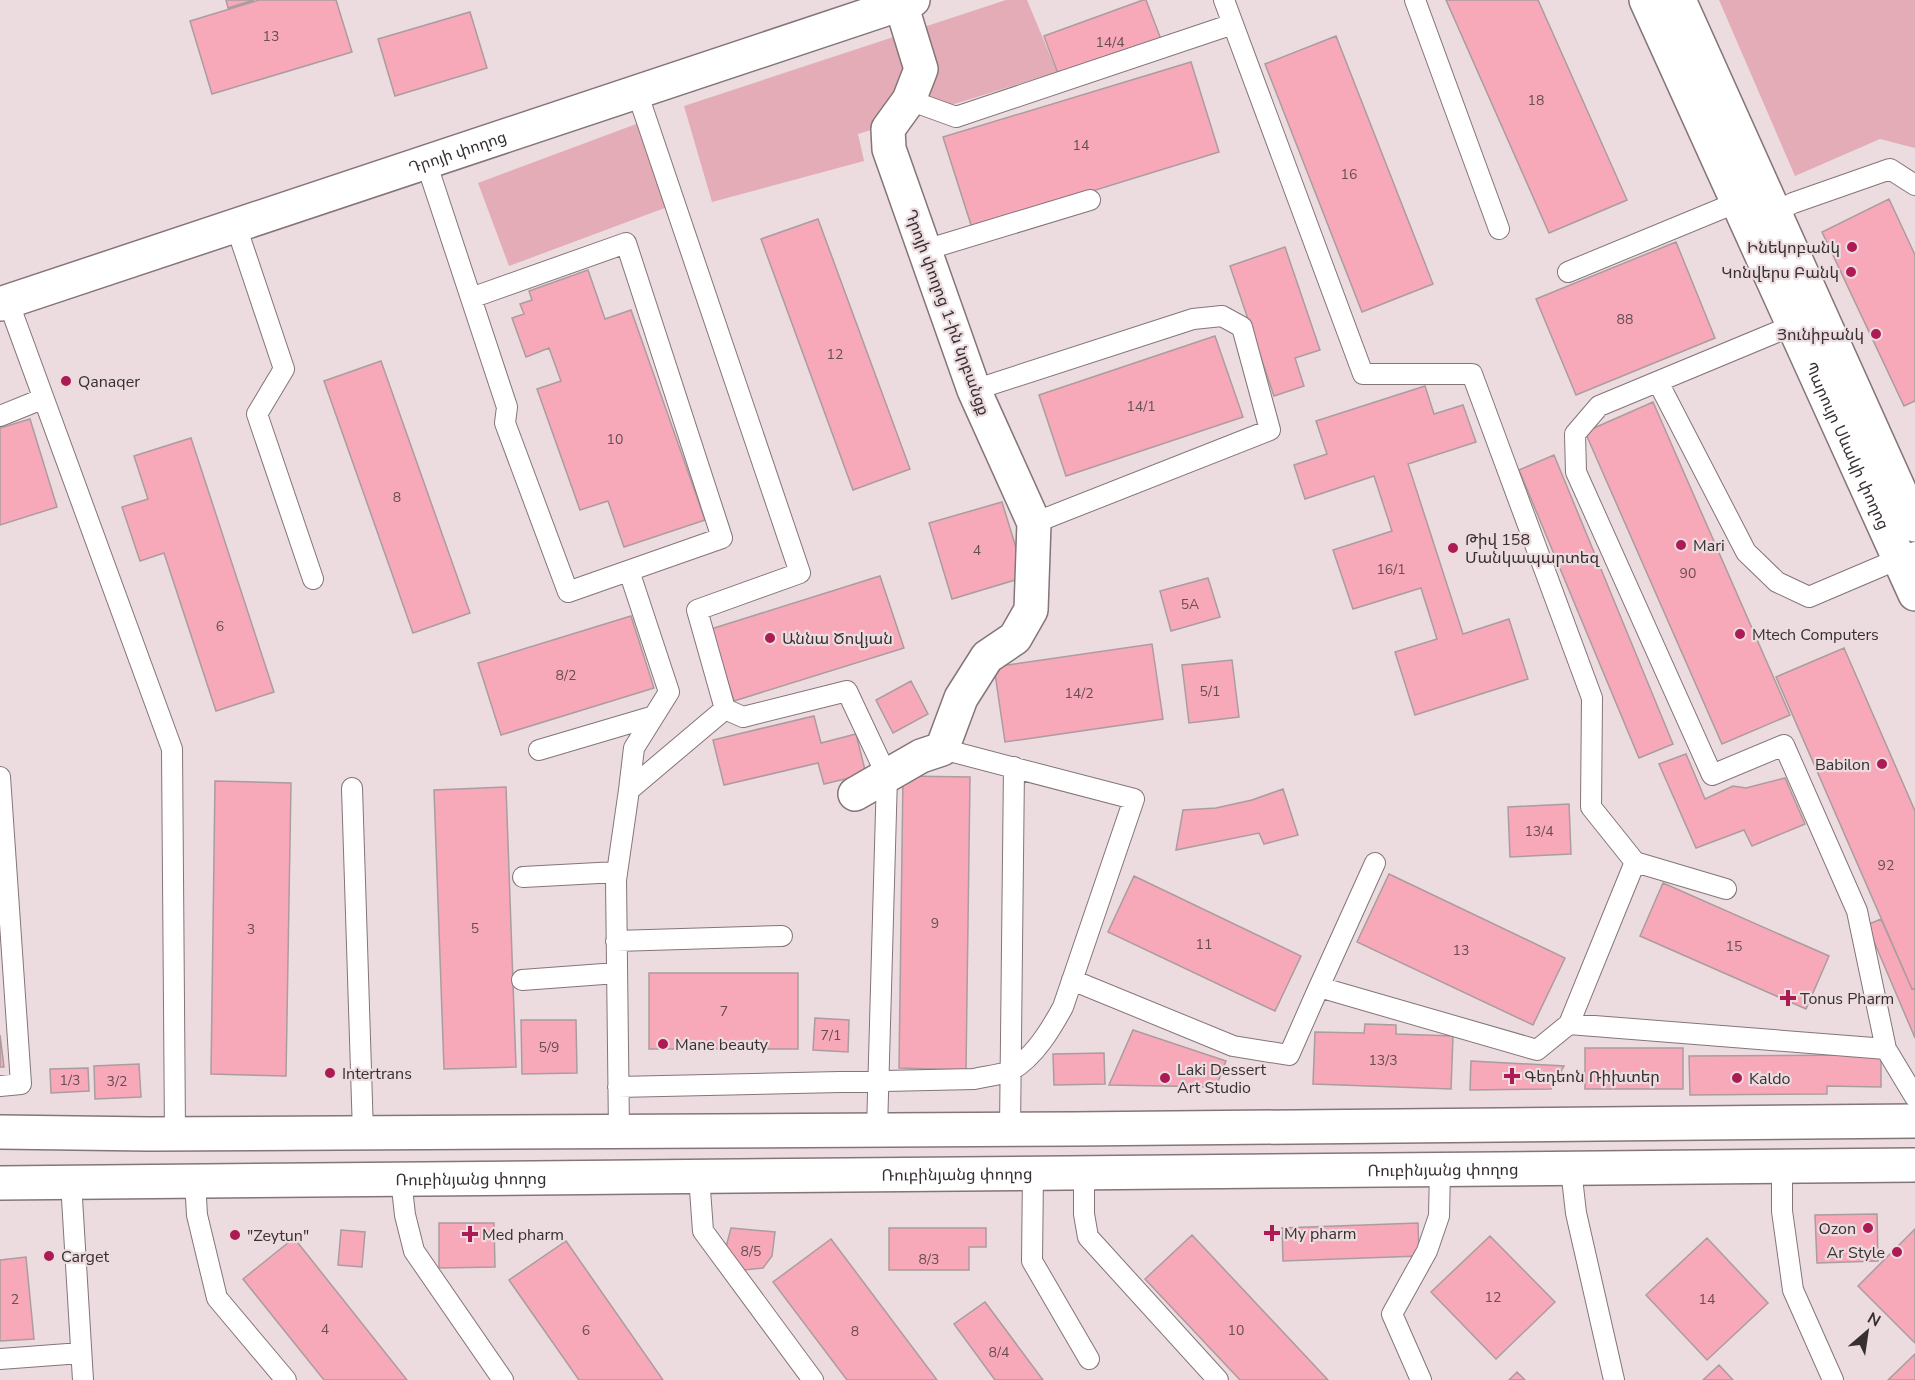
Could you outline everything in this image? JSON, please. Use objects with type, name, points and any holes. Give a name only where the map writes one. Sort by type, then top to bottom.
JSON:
[{"type":"main road","name":"Պարույր Սևակի փողոց","points":[[1646,0],[1759,201]]},
{"type":"main road","name":"Պարույր Սևակի փողոց","points":[[1679,0],[1807,320],[1907,555],[1915,594]]},
{"type":"main road","name":"Դրոյի փողոց","points":[[4,303],[907,2]]},
{"type":"main road","name":"Դրոյի փողոց 1-ին նրբանցք","points":[[907,2],[921,69],[909,100],[888,129],[889,149],[974,390],[1034,523],[1031,610],[1015,638],[987,657],[960,698],[942,748]]},
{"type":"main road","name":"Պարույր Սևակի փողոց","points":[[1807,320],[1915,525]]},
{"type":"main road","points":[[855,794],[921,756],[942,748]]},
{"type":"main road","points":[[0,1132],[619,1132],[1915,1121]]},
{"type":"main road","name":"Ռուբինյանց փողոց","points":[[0,1182],[1915,1165]]},
{"type":"lane","points":[[1224,0],[1362,374],[1472,374],[1592,698],[1591,807],[1635,862],[1726,889]]},
{"type":"lane","points":[[1415,0],[1499,229]]},
{"type":"lane","points":[[909,100],[956,117],[1233,24]]},
{"type":"lane","points":[[637,92],[800,573],[697,610],[725,709]]},
{"type":"lane","points":[[426,162],[471,298],[507,406],[505,423],[568,592],[723,538],[626,243],[471,298]]},
{"type":"lane","points":[[1568,272],[1759,201],[1793,203],[1890,169],[1915,186]]},
{"type":"lane","points":[[925,250],[1090,200]]},
{"type":"lane","points":[[236,226],[284,369],[257,414],[313,579]]},
{"type":"lane","points":[[4,303],[172,749],[175,1133]]},
{"type":"lane","points":[[974,390],[1193,319],[1222,316],[1242,327],[1270,430],[1034,523]]},
{"type":"lane","points":[[1807,320],[1599,406],[1575,434],[1576,472],[1712,775],[1784,745],[1857,911],[1886,1049],[1915,1097]]},
{"type":"lane","points":[[1658,382],[1746,552],[1777,582],[1809,597],[1907,555]]},
{"type":"lane","points":[[0,416],[42,399]]},
{"type":"lane","points":[[619,1132],[617,872],[634,748],[669,692],[629,571]]},
{"type":"lane","points":[[725,709],[744,717],[847,691],[887,776],[877,1130]]},
{"type":"lane","points":[[628,790],[725,709]]},
{"type":"lane","points":[[539,750],[654,716]]},
{"type":"lane","points":[[618,1087],[974,1079],[1011,1071],[1031,1053],[1050,1030],[1063,1006],[1134,799],[942,748]]},
{"type":"lane","points":[[1010,1129],[1014,767]]},
{"type":"lane","points":[[0,777],[21,1084],[0,1086]]},
{"type":"lane","points":[[352,788],[363,1133]]},
{"type":"lane","points":[[1072,980],[1233,1046],[1289,1055],[1375,862]]},
{"type":"lane","points":[[1319,987],[1537,1050],[1569,1024],[1635,862]]},
{"type":"lane","points":[[522,877],[617,872]]},
{"type":"lane","points":[[616,941],[782,936]]},
{"type":"lane","points":[[522,980],[617,973]]},
{"type":"lane","points":[[1569,1024],[1886,1049]]},
{"type":"lane","points":[[1782,1167],[1782,1211],[1793,1290],[1833,1380]]},
{"type":"lane","points":[[1571,1169],[1576,1213],[1614,1380]]},
{"type":"lane","points":[[1421,1380],[1392,1314],[1408,1281],[1427,1251],[1439,1216],[1440,1170]]},
{"type":"lane","points":[[1033,1173],[1032,1261],[1089,1359]]},
{"type":"lane","points":[[1084,1173],[1084,1214],[1088,1237],[1218,1380]]},
{"type":"lane","points":[[699,1176],[704,1232],[813,1380]]},
{"type":"lane","points":[[401,1179],[405,1215],[414,1251],[503,1380]]},
{"type":"lane","points":[[195,1181],[197,1215],[217,1298],[286,1380]]},
{"type":"lane","points":[[72,1182],[83,1380]]},
{"type":"lane","points":[[0,1359],[81,1353]]},
{"type":"shaded area","points":[[1006,0],[1027,0],[1057,72],[858,134],[864,161],[712,202],[684,106]]},
{"type":"shaded area","points":[[1719,0],[1915,0],[1915,148],[1880,139],[1795,176]]},
{"type":"shaded area","points":[[639,123],[670,206],[509,266],[478,183]]},
{"type":"building","points":[[226,0],[254,0],[228,8]]},
{"type":"building","points":[[259,0],[336,0],[352,52],[212,94],[190,21]]},
{"type":"building","points":[[1146,0],[1162,42],[1060,79],[1044,36]]},
{"type":"building","points":[[1446,0],[1538,0],[1627,200],[1549,233]]},
{"type":"building","points":[[470,12],[487,68],[395,96],[378,39]]},
{"type":"building","points":[[1336,36],[1433,284],[1362,312],[1265,64]]},
{"type":"building","points":[[1191,62],[1219,152],[972,228],[943,137]]},
{"type":"building","points":[[1889,199],[1915,255],[1915,401],[1904,406],[1822,232]]},
{"type":"building","points":[[818,219],[910,469],[853,490],[761,239]]},
{"type":"building","points":[[1676,242],[1715,338],[1576,395],[1536,299]]},
{"type":"building","points":[[1285,247],[1320,350],[1295,358],[1304,386],[1274,396],[1230,266]]},
{"type":"building","points":[[588,270],[605,319],[631,310],[705,520],[624,547],[608,501],[580,510],[537,389],[561,381],[549,348],[526,357],[512,318],[524,314],[520,304],[532,300],[529,291]]},
{"type":"building","points":[[1215,336],[1243,417],[1066,476],[1039,395]]},
{"type":"building","points":[[381,361],[470,613],[413,633],[324,381]]},
{"type":"building","points":[[1425,386],[1434,414],[1463,405],[1476,442],[1408,464],[1463,634],[1509,619],[1528,679],[1415,715],[1395,652],[1437,639],[1421,588],[1353,609],[1333,550],[1392,531],[1374,476],[1305,499],[1294,465],[1327,454],[1316,421]]},
{"type":"building","points":[[1653,402],[1790,715],[1722,744],[1585,432]]},
{"type":"building","points":[[30,419],[57,507],[0,525],[0,428]]},
{"type":"building","points":[[191,438],[274,692],[216,711],[164,553],[140,561],[122,507],[148,499],[134,456]]},
{"type":"building","points":[[1554,455],[1673,744],[1639,758],[1519,470]]},
{"type":"building","points":[[1002,502],[1025,577],[952,599],[929,523]]},
{"type":"building","points":[[880,576],[904,648],[734,701],[711,629]]},
{"type":"building","points":[[1208,578],[1220,617],[1171,631],[1160,591]]},
{"type":"building","points":[[631,616],[654,688],[501,735],[478,663]]},
{"type":"building","points":[[1152,644],[1163,719],[1005,742],[994,667]]},
{"type":"building","points":[[1844,648],[1915,811],[1915,988],[1912,989],[1776,677]]},
{"type":"building","points":[[1232,660],[1239,717],[1189,723],[1182,665]]},
{"type":"building","points":[[911,681],[928,714],[893,733],[876,700]]},
{"type":"building","points":[[814,716],[821,743],[856,734],[866,774],[824,784],[818,763],[724,785],[713,740]]},
{"type":"building","points":[[1686,754],[1705,799],[1733,786],[1746,788],[1785,778],[1805,824],[1752,846],[1744,830],[1696,848],[1659,764]]},
{"type":"building","points":[[903,776],[970,777],[966,1070],[899,1068]]},
{"type":"building","points":[[215,781],[291,783],[286,1076],[211,1074]]},
{"type":"building","points":[[506,787],[516,1067],[444,1069],[434,790]]},
{"type":"building","points":[[1283,789],[1298,835],[1264,844],[1259,833],[1176,850],[1183,810],[1216,808],[1252,800]]},
{"type":"building","points":[[1569,804],[1571,854],[1510,857],[1508,807]]},
{"type":"building","points":[[1389,874],[1565,958],[1533,1025],[1357,942]]},
{"type":"building","points":[[1134,876],[1301,956],[1275,1011],[1108,932]]},
{"type":"building","points":[[1663,883],[1829,956],[1806,1009],[1640,936]]},
{"type":"building","points":[[1881,919],[1912,989],[1915,988],[1915,1038],[1867,925]]},
{"type":"building","points":[[649,973],[798,973],[798,1049],[649,1049]]},
{"type":"building","points":[[815,1018],[849,1020],[848,1052],[813,1050]]},
{"type":"building","points":[[521,1020],[576,1020],[577,1073],[522,1074]]},
{"type":"building","points":[[1365,1024],[1396,1025],[1396,1034],[1453,1036],[1451,1089],[1313,1084],[1315,1032],[1364,1033]]},
{"type":"building","points":[[1133,1030],[1226,1061],[1216,1087],[1109,1085]]},
{"type":"building","points":[[0,1035],[4,1067],[0,1067]]},
{"type":"building","points":[[1585,1048],[1683,1048],[1683,1089],[1585,1089]]},
{"type":"building","points":[[1104,1053],[1105,1084],[1054,1085],[1053,1054]]},
{"type":"building","points":[[1881,1055],[1881,1087],[1827,1086],[1827,1094],[1690,1095],[1689,1056]]},
{"type":"building","points":[[1471,1061],[1564,1066],[1551,1089],[1470,1090]]},
{"type":"building","points":[[139,1064],[141,1097],[95,1099],[94,1066]]},
{"type":"building","points":[[88,1068],[89,1091],[51,1093],[50,1069]]},
{"type":"building","points":[[1877,1214],[1878,1261],[1817,1263],[1815,1215]]},
{"type":"building","points":[[439,1223],[494,1223],[495,1267],[439,1268]]},
{"type":"building","points":[[1418,1223],[1419,1256],[1283,1261],[1282,1228]]},
{"type":"building","points":[[731,1228],[775,1232],[772,1256],[763,1268],[744,1270],[726,1247]]},
{"type":"building","points":[[889,1228],[986,1228],[986,1247],[969,1247],[969,1270],[889,1270]]},
{"type":"building","points":[[1915,1229],[1915,1343],[1858,1286]]},
{"type":"building","points":[[341,1230],[365,1232],[362,1267],[338,1265]]},
{"type":"building","points":[[1192,1235],[1328,1380],[1240,1380],[1145,1279]]},
{"type":"building","points":[[1490,1236],[1555,1302],[1496,1359],[1431,1292]]},
{"type":"building","points":[[294,1238],[407,1380],[324,1380],[243,1279]]},
{"type":"building","points":[[1707,1238],[1768,1303],[1707,1360],[1646,1295]]},
{"type":"building","points":[[831,1239],[937,1380],[847,1380],[773,1282]]},
{"type":"building","points":[[566,1241],[663,1380],[579,1380],[509,1280]]},
{"type":"building","points":[[26,1257],[34,1339],[0,1341],[0,1260]]},
{"type":"building","points":[[985,1302],[1043,1380],[995,1380],[954,1324]]},
{"type":"building","points":[[1915,1354],[1915,1380],[1888,1380]]},
{"type":"building","points":[[1719,1365],[1733,1380],[1703,1380]]},
{"type":"building","points":[[1517,1372],[1525,1380],[1509,1380]]},
{"type":"place","name":"Ինեկոբանկ","points":[[1852,247]]},
{"type":"place","name":"Կոնվերս Բանկ","points":[[1851,272]]},
{"type":"place","name":"Յունիբանկ","points":[[1876,334]]},
{"type":"place","name":"Qanaqer","points":[[66,381]]},
{"type":"place","name":"Mari","points":[[1681,545]]},
{"type":"place","name":"Թիվ 158 Մանկապարտեզ","points":[[1453,548]]},
{"type":"place","name":"Mtech Computers","points":[[1740,634]]},
{"type":"place","name":"Աննա Ծովյան","points":[[770,638]]},
{"type":"place","name":"Babilon","points":[[1882,764]]},
{"type":"place","name":"Tonus Pharm","points":[[1788,998]]},
{"type":"place","name":"Mane beauty","points":[[663,1044]]},
{"type":"place","name":"Intertrans","points":[[330,1073]]},
{"type":"place","name":"Գեդեոն Ռիխտեր","points":[[1512,1076]]},
{"type":"place","name":"Laki Dessert Art Studio","points":[[1165,1078]]},
{"type":"place","name":"Kaldo","points":[[1737,1078]]},
{"type":"place","name":"Ozon","points":[[1868,1228]]},
{"type":"place","name":"My pharm","points":[[1272,1233]]},
{"type":"place","name":"Med pharm","points":[[470,1234]]},
{"type":"place","name":"\"Zeytun\"","points":[[235,1235]]},
{"type":"place","name":"Ar Style","points":[[1897,1252]]},
{"type":"place","name":"Carget","points":[[49,1256]]}]
